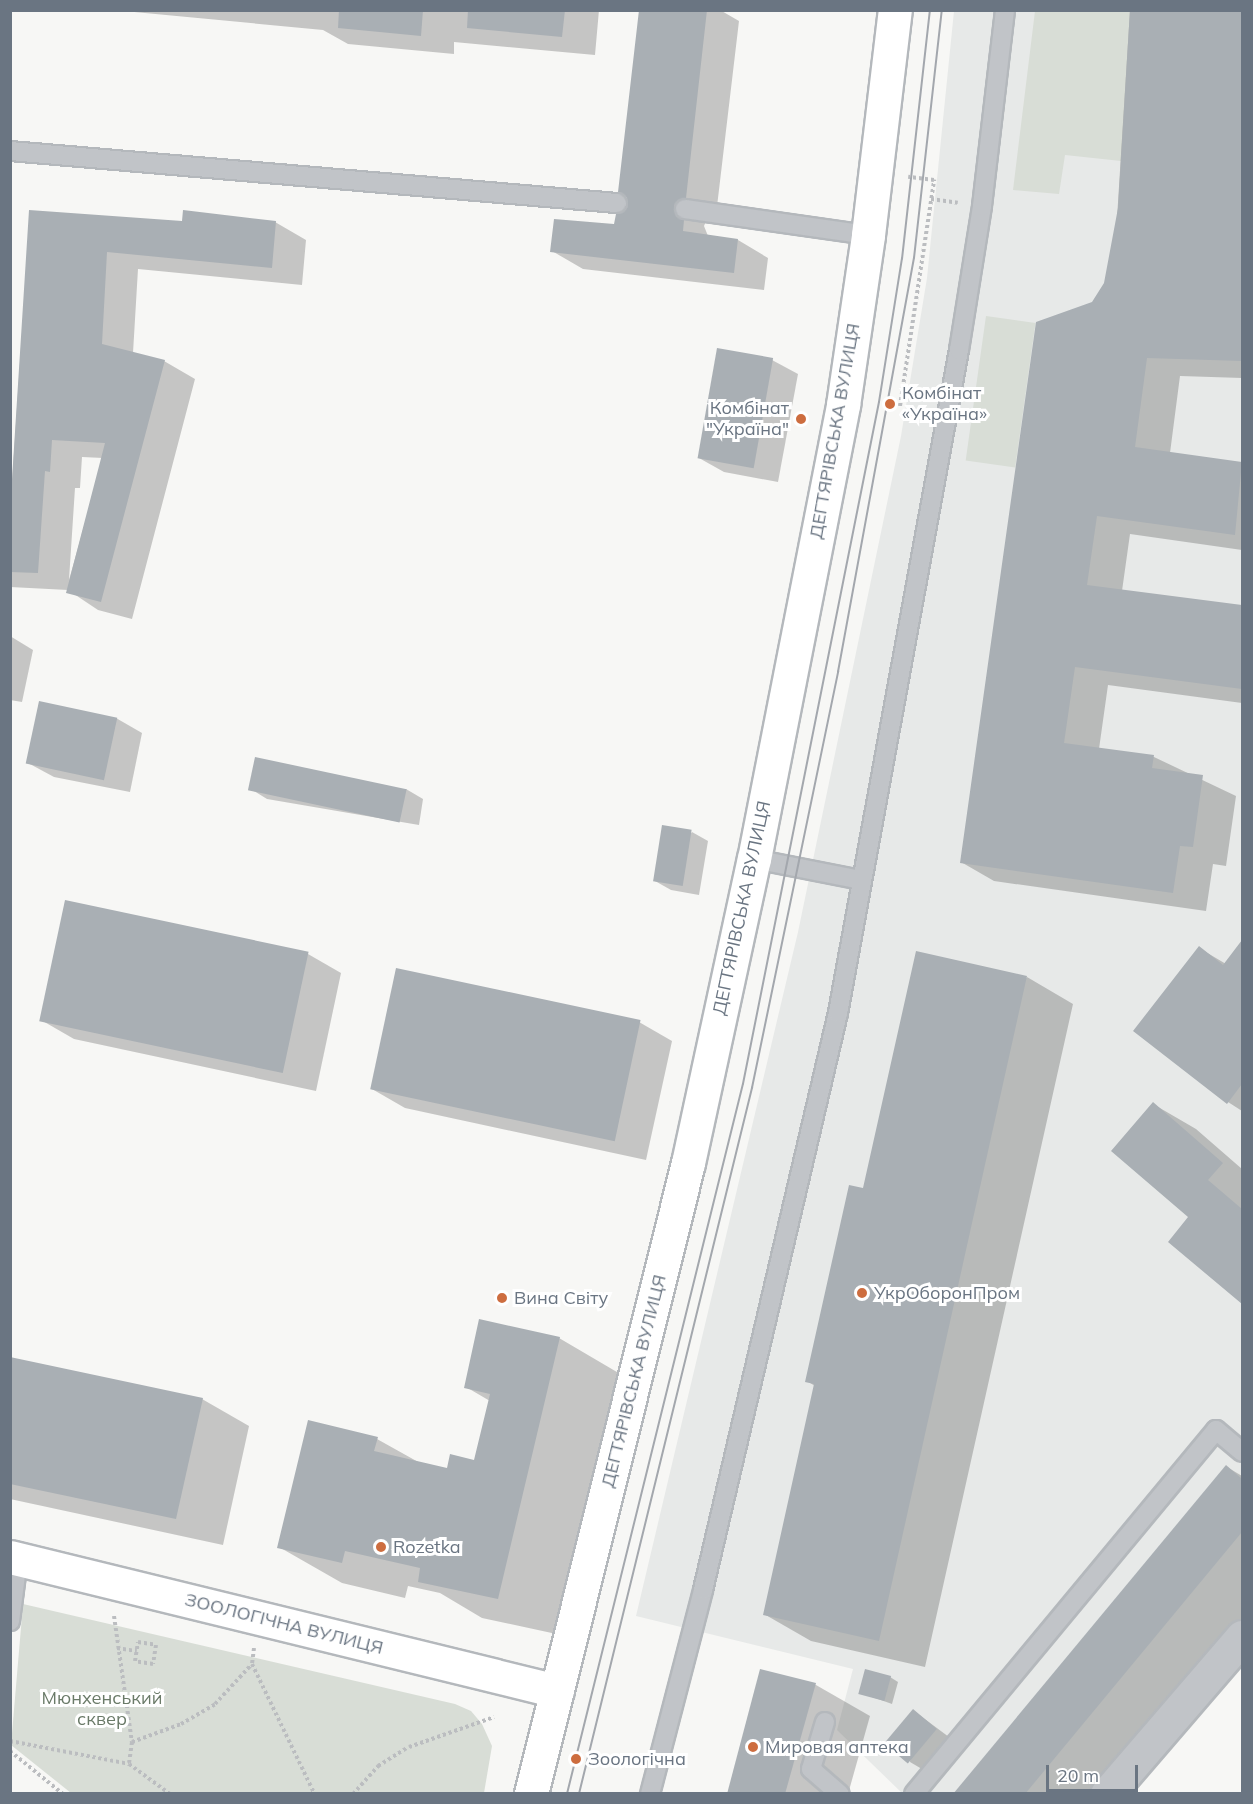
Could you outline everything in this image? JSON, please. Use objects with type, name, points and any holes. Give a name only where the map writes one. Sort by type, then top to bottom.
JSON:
[{"type":"main road","name":"ДЕГТЯРІВСЬКА ВУЛИЦЯ","points":[[531,1794],[688,1162],[754,859],[843,405],[868,235],[895,10]]},
{"type":"main road","name":"ЗООЛОГІЧНА ВУЛИЦЯ","points":[[14,1558],[557,1691]]},
{"type":"street","points":[[1107,1794],[1242,1637]]},
{"type":"lane","points":[[650,1794],[703,1590],[838,1013],[959,350],[982,206],[1005,10]]},
{"type":"lane","points":[[10,151],[617,203]]},
{"type":"lane","points":[[685,209],[868,235]]},
{"type":"lane","points":[[754,859],[861,880]]},
{"type":"lane","points":[[914,1794],[1216,1430],[1242,1452]]},
{"type":"lane","points":[[10,1621],[14,1558]]},
{"type":"lane","points":[[825,1722],[811,1769],[840,1794]]},
{"type":"path","points":[[900,406],[934,180],[903,177]]},
{"type":"path","points":[[114,1616],[132,1742],[129,1764]]},
{"type":"path","points":[[138,1642],[156,1645],[153,1664],[135,1661],[137,1651],[138,1642]]},
{"type":"path","points":[[254,1647],[252,1665],[314,1793]]},
{"type":"path","points":[[117,1648],[137,1651]]},
{"type":"path","points":[[132,1742],[181,1724],[215,1704],[252,1665]]},
{"type":"path","points":[[353,1794],[378,1766],[409,1747],[494,1718]]},
{"type":"path","points":[[10,1741],[129,1764],[170,1794]]},
{"type":"path","points":[[10,1751],[63,1794]]},
{"type":"path","points":[[309,1794],[327,1794]]},
{"type":"shaded area","points":[[954,11],[1242,11],[1242,1623],[1095,1793],[903,1794],[837,1730],[853,1669],[636,1616],[798,932],[901,436],[927,278]]},
{"type":"green space","points":[[1035,11],[1130,11],[1121,161],[1065,155],[1059,194],[1013,190]]},
{"type":"green space","points":[[986,316],[1036,323],[1015,468],[966,461]]},
{"type":"green space","name":"Мюнхенський сквер","points":[[23,1604],[455,1704],[471,1711],[482,1724],[492,1746],[484,1793],[71,1793],[11,1745]]},
{"type":"building","points":[[339,10],[423,10],[421,36],[338,28]]},
{"type":"building","points":[[468,10],[565,10],[562,37],[467,28]]},
{"type":"building","points":[[639,10],[707,10],[686,198],[677,202],[674,208],[678,217],[684,220],[683,231],[738,239],[734,273],[550,252],[554,219],[614,224],[616,214],[626,209],[627,198],[618,192]]},
{"type":"building","points":[[1130,10],[1242,10],[1242,361],[1147,358],[1135,447],[1242,462],[1235,535],[1097,516],[1087,585],[1242,605],[1242,689],[1075,667],[1064,743],[1154,755],[1152,768],[1203,775],[1193,847],[1180,846],[1173,893],[960,863],[1036,322],[1092,302],[1104,283],[1118,208]]},
{"type":"building","points":[[29,210],[182,221],[183,210],[276,221],[272,268],[107,252],[102,344],[165,360],[101,602],[66,593],[105,443],[52,440],[50,472],[45,471],[38,573],[10,572],[10,511]]},
{"type":"building","points":[[717,348],[773,358],[754,468],[698,458]]},
{"type":"building","points":[[39,701],[117,718],[104,780],[26,764]]},
{"type":"building","points":[[255,757],[407,789],[400,822],[248,790]]},
{"type":"building","points":[[662,825],[692,830],[683,886],[653,881]]},
{"type":"building","points":[[65,900],[309,952],[283,1073],[39,1021]]},
{"type":"building","points":[[1242,940],[1242,1084],[1227,1104],[1133,1031],[1199,946],[1223,965]]},
{"type":"building","points":[[916,951],[1027,976],[879,1641],[763,1615],[814,1384],[805,1382],[849,1185],[863,1188]]},
{"type":"building","points":[[396,968],[641,1020],[615,1141],[370,1089]]},
{"type":"building","points":[[1153,1102],[1223,1163],[1208,1180],[1242,1209],[1242,1304],[1168,1242],[1188,1217],[1111,1151]]},
{"type":"building","points":[[479,1319],[560,1337],[498,1599],[418,1582],[420,1568],[345,1551],[342,1563],[277,1548],[308,1420],[378,1437],[374,1451],[447,1468],[450,1454],[474,1460],[490,1394],[464,1388]]},
{"type":"building","points":[[10,1357],[203,1398],[176,1519],[10,1484]]},
{"type":"building","points":[[1226,1465],[1242,1479],[1242,1532],[1025,1794],[953,1794]]},
{"type":"building","points":[[760,1669],[816,1683],[785,1794],[727,1794]]},
{"type":"building","points":[[865,1669],[891,1676],[884,1701],[858,1694]]},
{"type":"building","points":[[913,1709],[937,1729],[908,1763],[884,1743]]},
{"type":"tram line","points":[[567,1794],[743,1084],[879,402],[902,259],[930,10]]},
{"type":"tram line","points":[[579,1794],[752,1088],[838,672],[914,258],[942,10]]},
{"type":"place","name":"Комбінат «Україна»","points":[[890,404]]},
{"type":"place","name":"Комбінат \"Україна\"","points":[[801,419]]},
{"type":"place","name":"УкрОборонПром","points":[[862,1293]]},
{"type":"place","name":"Вина Світу","points":[[502,1298]]},
{"type":"place","name":"Rozetka","points":[[381,1547]]},
{"type":"place","name":"Мировая аптека","points":[[753,1747]]},
{"type":"place","name":"Зоологічна","points":[[576,1759]]}]
